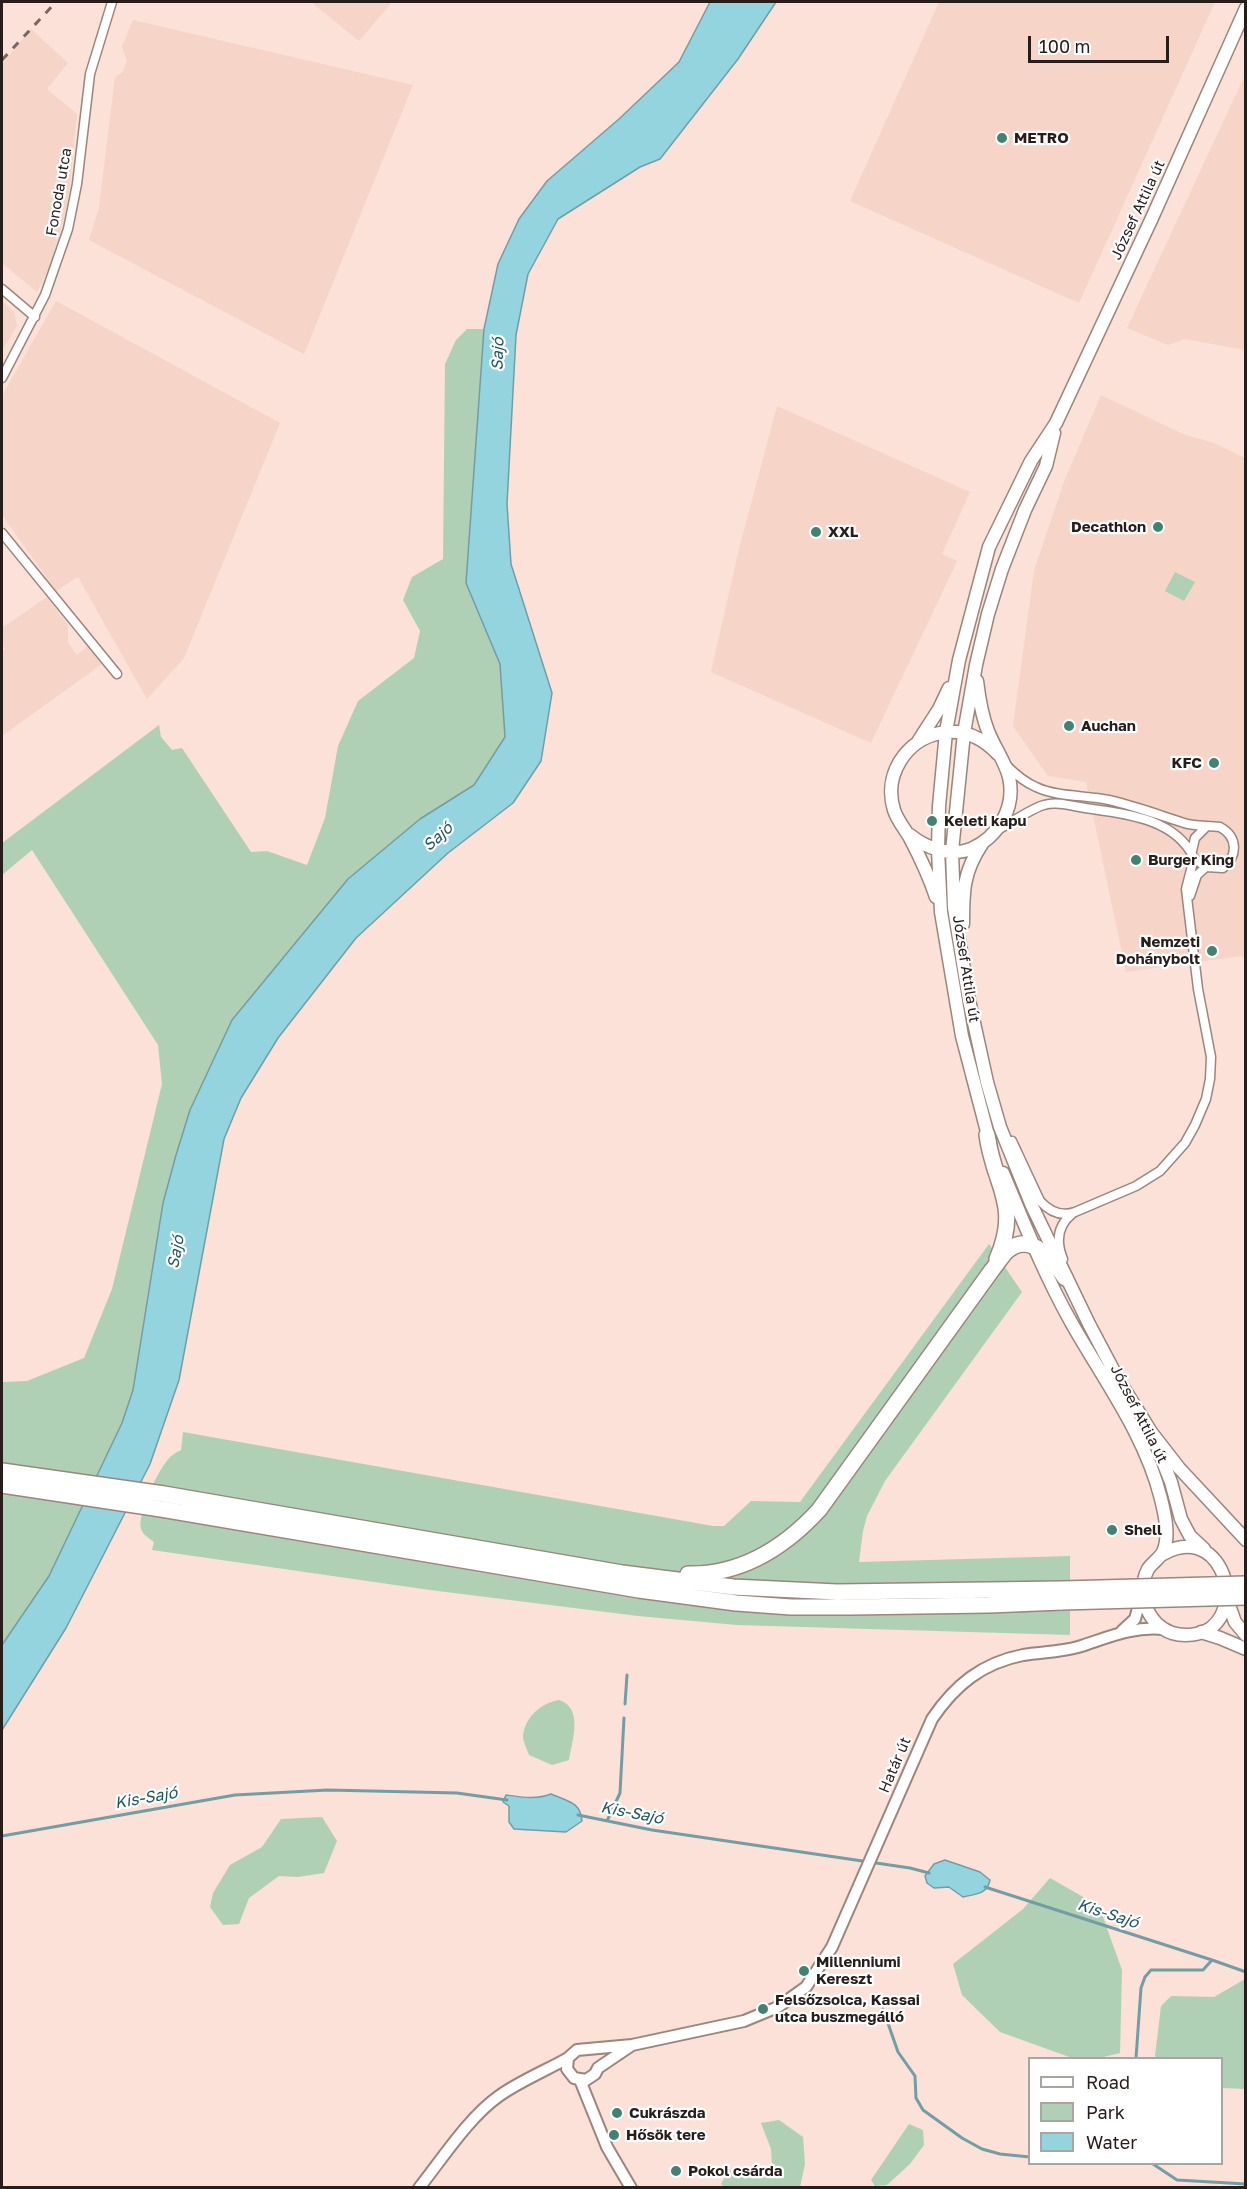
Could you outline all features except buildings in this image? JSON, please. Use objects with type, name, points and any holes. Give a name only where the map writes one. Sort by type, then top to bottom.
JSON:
[{"type":"highway","points":[[987,1135],[1008,1216],[1005,1240],[992,1270]]},
{"type":"highway","points":[[622,1572],[702,1574],[719,1572],[749,1563],[780,1546],[819,1510],[1008,1250],[1025,1244],[1034,1246],[1047,1253],[1065,1278]]},
{"type":"highway","points":[[2,1471],[639,1590],[736,1603],[791,1607],[873,1607],[1245,1584]]},
{"type":"highway","points":[[2,1485],[163,1502],[733,1587],[1063,1596],[1245,1597]]},
{"type":"main road","name":"József Attila út","points":[[1163,1554],[1166,1534],[1161,1499],[1149,1463],[1127,1417],[1070,1320],[1034,1246],[987,1135],[962,1036],[941,912],[938,850],[946,732],[959,660],[989,547],[1031,461],[1056,423],[1152,218],[1245,8]]},
{"type":"main road","name":"József Attila út","points":[[1056,423],[1046,466],[1025,510],[1002,569],[976,665],[964,733],[952,851],[954,908],[980,1049],[1000,1127],[1032,1206],[1065,1278],[1118,1379],[1151,1432]]},
{"type":"main road","points":[[941,912],[927,871],[894,810],[891,786],[893,776],[903,756],[918,741],[946,697],[959,660]]},
{"type":"main road","points":[[963,962],[963,889],[974,856],[1004,819],[1010,801],[1009,777],[987,729],[979,696],[976,665]]},
{"type":"main road","points":[[918,741],[946,732],[964,733],[985,742],[1001,758]]},
{"type":"main road","points":[[906,831],[921,844],[938,850],[965,851],[984,842]]},
{"type":"main road","points":[[1151,1432],[1179,1468],[1245,1540]]},
{"type":"main road","points":[[1143,1590],[1147,1610],[1163,1629],[1183,1635],[1196,1635],[1209,1630],[1219,1622],[1229,1605],[1232,1592],[1228,1573],[1217,1557],[1206,1551],[1190,1536],[1181,1519],[1171,1482],[1151,1432]]},
{"type":"main road","points":[[1122,1632],[1135,1619],[1148,1570],[1163,1554],[1183,1546],[1206,1551]]},
{"type":"main road","points":[[1229,1605],[1235,1622],[1245,1635]]},
{"type":"main road","name":"Határ út","points":[[589,2050],[632,2045],[744,2021],[778,2007],[806,1987],[826,1958],[841,1927],[924,1735],[932,1719],[951,1693],[982,1669],[1021,1656],[1075,1647],[1143,1628],[1163,1629]]},
{"type":"main road","points":[[1201,1632],[1245,1649]]},
{"type":"main road","points":[[580,2080],[591,2078],[596,2071],[632,2045]]},
{"type":"main road","points":[[419,2187],[479,2114],[498,2097],[568,2058],[577,2050],[589,2050],[596,2058],[590,2108]]},
{"type":"main road","points":[[568,2058],[567,2069],[570,2074]]},
{"type":"main road","points":[[544,2071],[570,2074],[580,2080],[607,2147],[631,2187]]},
{"type":"street","name":"Fonoda utca","points":[[2,378],[50,284],[68,229],[77,184],[90,74],[112,2]]},
{"type":"street","points":[[2,289],[35,317]]},
{"type":"street","points":[[2,533],[117,674]]},
{"type":"street","points":[[996,831],[1042,805],[1060,804],[1144,818],[1165,827],[1186,843],[1193,855],[1206,867],[1219,869],[1226,866],[1235,848],[1231,836],[1216,826],[1205,828],[1144,808],[1054,793],[1035,787],[1018,777],[1001,758]]},
{"type":"street","points":[[1000,1127],[1010,1137],[1040,1201],[1047,1209],[1065,1215],[1136,1186],[1160,1171],[1185,1143],[1203,1108],[1209,1089],[1211,1057],[1198,989],[1185,889],[1195,838],[1205,828]]},
{"type":"street","points":[[1188,905],[1197,875],[1206,867]]},
{"type":"street","points":[[1075,1212],[1060,1228],[1059,1245],[1063,1260],[1088,1312],[1089,1324]]},
{"type":"shaded area","points":[[311,2],[392,2],[359,41]]},
{"type":"shaded area","points":[[939,2],[1215,2],[1079,303],[850,201]]},
{"type":"shaded area","points":[[133,20],[413,85],[304,354],[89,240],[99,208],[115,77],[123,72],[127,61],[122,47]]},
{"type":"shaded area","points":[[31,29],[68,63],[47,89],[77,114],[70,186],[64,218],[50,266],[37,292],[2,263],[2,64]]},
{"type":"shaded area","points":[[1245,75],[1245,350],[1185,339],[1168,345],[1127,328]]},
{"type":"shaded area","points":[[2,301],[14,312],[17,326],[2,351]]},
{"type":"shaded area","points":[[56,301],[280,423],[184,658],[147,699],[78,577],[56,591],[2,515],[2,396]]},
{"type":"shaded area","points":[[1101,395],[1183,434],[1214,443],[1245,458],[1245,959],[1241,956],[1126,972],[1086,782],[1048,776],[1013,726],[1034,571],[1065,479]]},
{"type":"shaded area","points":[[777,406],[970,492],[942,554],[957,561],[871,743],[711,672],[739,549]]},
{"type":"shaded area","points":[[47,597],[68,625],[68,643],[77,655],[88,646],[102,664],[2,736],[2,652],[5,649],[2,644],[2,628]]},
{"type":"green space","points":[[467,329],[484,329],[466,583],[500,664],[505,737],[474,785],[420,819],[348,879],[232,1020],[190,1110],[176,1155],[163,1203],[133,1390],[122,1423],[49,1576],[2,1645],[2,1382],[27,1381],[84,1358],[112,1289],[162,1084],[158,1045],[32,850],[2,875],[2,843],[159,725],[161,737],[172,750],[182,748],[251,852],[267,851],[307,865],[325,818],[338,746],[358,701],[414,658],[420,631],[403,600],[412,577],[443,559],[445,364],[456,340]]},
{"type":"green space","points":[[1175,572],[1195,582],[1184,601],[1165,591]]},
{"type":"green space","points":[[989,1244],[1022,1292],[885,1481],[867,1516],[859,1562],[1070,1556],[1070,1635],[737,1625],[638,1616],[430,1590],[152,1550],[154,1542],[141,1529],[142,1514],[149,1494],[166,1462],[181,1450],[183,1432],[713,1526],[724,1526],[751,1501],[800,1502]]},
{"type":"green space","points":[[559,1700],[572,1710],[575,1726],[569,1760],[552,1765],[529,1755],[523,1736],[527,1723],[535,1712],[546,1704]]},
{"type":"green space","points":[[322,1817],[337,1841],[324,1873],[298,1877],[279,1876],[249,1898],[239,1924],[223,1925],[210,1907],[213,1893],[230,1865],[262,1847],[281,1819]]},
{"type":"green space","points":[[1050,1878],[1099,1906],[1122,1970],[1120,2053],[1103,2057],[1069,2057],[1000,2032],[962,1995],[953,1964],[1023,1909]]},
{"type":"green space","points":[[1245,1979],[1245,2089],[1223,2088],[1223,2057],[1155,2056],[1161,2006],[1171,1996],[1214,1997]]},
{"type":"green space","points":[[779,2120],[803,2137],[805,2164],[800,2187],[724,2187],[721,2184],[729,2170],[747,2175],[772,2164],[771,2149],[761,2123]]},
{"type":"green space","points":[[909,2124],[923,2130],[924,2145],[910,2164],[887,2185],[875,2186],[871,2180]]},
{"type":"water","name":"Sajó","points":[[710,2],[776,2],[738,59],[660,159],[640,167],[558,219],[528,274],[516,335],[507,504],[511,564],[552,693],[541,761],[513,803],[448,853],[356,938],[278,1038],[241,1098],[224,1139],[179,1380],[150,1464],[66,1628],[2,1730],[2,1645],[49,1576],[122,1423],[133,1390],[163,1203],[176,1155],[190,1110],[232,1020],[348,879],[420,819],[474,785],[505,737],[500,664],[466,583],[484,329],[498,264],[519,219],[547,181],[619,119],[679,62]]},
{"type":"water","points":[[551,1794],[576,1806],[582,1821],[566,1832],[514,1829],[509,1822],[509,1806],[503,1802],[506,1795],[534,1797]]},
{"type":"water","points":[[945,1860],[980,1872],[990,1880],[986,1889],[980,1893],[963,1897],[949,1887],[934,1888],[927,1883],[925,1876],[934,1864]]},
{"type":"waterway","points":[[625,1704],[627,1675]]},
{"type":"waterway","points":[[607,1821],[620,1793],[624,1718]]},
{"type":"waterway","name":"Kis-Sajó","points":[[2,1836],[235,1795],[328,1790],[457,1793],[507,1800]]},
{"type":"waterway","name":"Kis-Sajó","points":[[578,1815],[652,1830],[910,1868],[929,1873]]},
{"type":"waterway","name":"Kis-Sajó","points":[[985,1887],[1246,1972]]},
{"type":"waterway","points":[[1136,2057],[1141,1988],[1145,1977],[1151,1970],[1203,1970],[1212,1960]]},
{"type":"waterway","points":[[883,2009],[898,2052],[915,2076],[916,2098],[923,2110],[962,2138],[982,2149],[1000,2154],[1028,2157]]},
{"type":"waterway","points":[[1154,2165],[1177,2180],[1246,2184]]},
{"type":"railway","points":[[2,60],[56,2]]},
{"type":"place","name":"METRO","points":[[1002,138]]},
{"type":"place","name":"Decathlon","points":[[1158,527]]},
{"type":"place","name":"XXL","points":[[816,532]]},
{"type":"place","name":"Auchan","points":[[1069,726]]},
{"type":"place","name":"KFC","points":[[1214,763]]},
{"type":"place","name":"Keleti kapu","points":[[932,821]]},
{"type":"place","name":"Burger King","points":[[1136,860]]},
{"type":"place","name":"Nemzeti Dohánybolt","points":[[1212,951]]},
{"type":"place","name":"Shell","points":[[1112,1530]]},
{"type":"place","name":"Millenniumi Kereszt","points":[[804,1971]]},
{"type":"place","name":"Felsőzsolca, Kassai utca buszmegálló","points":[[763,2009]]},
{"type":"place","name":"Cukrászda","points":[[617,2113]]},
{"type":"place","name":"Hősök tere","points":[[614,2135]]},
{"type":"place","name":"Pokol csárda","points":[[676,2171]]}]
